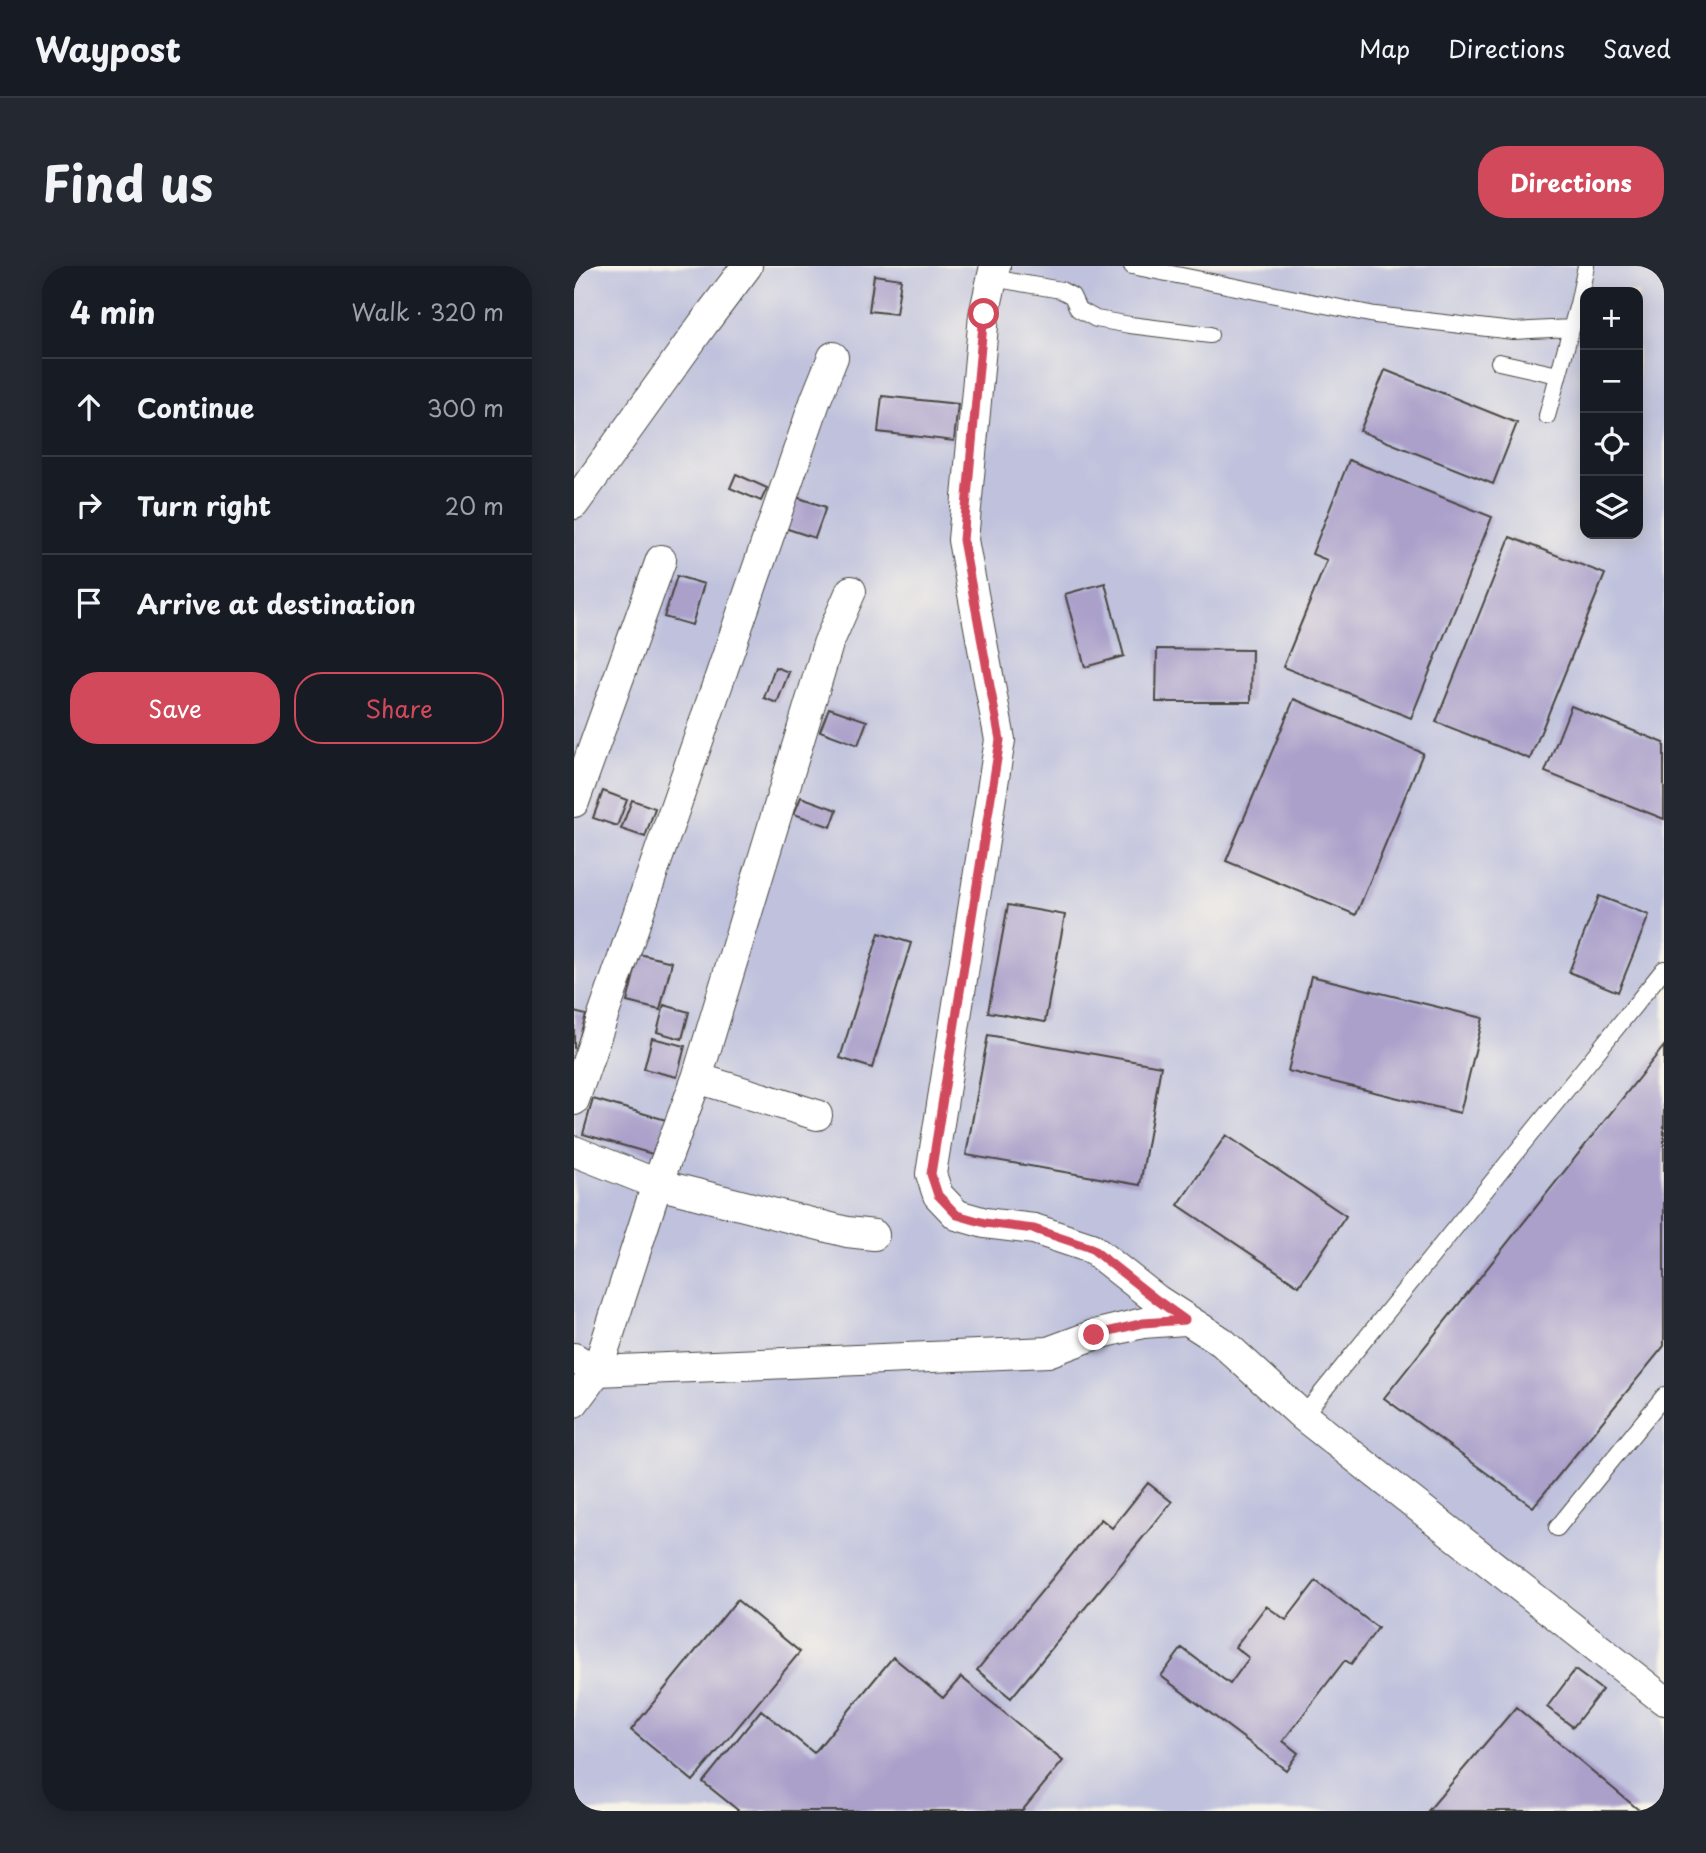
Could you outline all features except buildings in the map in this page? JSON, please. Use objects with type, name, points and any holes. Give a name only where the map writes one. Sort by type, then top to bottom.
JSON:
[{"type":"street","points":[[574,505],[721,298],[747,266]]},
{"type":"street","points":[[993,272],[984,314],[963,540],[1000,740],[931,1174],[938,1195],[957,1215],[985,1223],[1034,1229],[1091,1248],[1157,1300],[1222,1342],[1303,1416],[1664,1700]]},
{"type":"street","points":[[574,1100],[816,399],[833,357]]},
{"type":"street","points":[[574,802],[661,560]]},
{"type":"street","points":[[574,1402],[697,1078],[828,644],[851,590]]},
{"type":"street","points":[[697,1078],[817,1115]]},
{"type":"street","points":[[574,1151],[657,1184],[874,1236]]},
{"type":"street","points":[[586,1365],[1048,1352],[1094,1335],[1143,1323],[1185,1320]]},
{"type":"lane","points":[[1132,266],[1375,314],[1513,331],[1571,328]]},
{"type":"lane","points":[[1547,416],[1586,266]]},
{"type":"lane","points":[[993,272],[1061,290],[1072,296],[1078,309],[1096,319],[1210,335]]},
{"type":"lane","points":[[1499,362],[1558,375]]},
{"type":"lane","points":[[1303,1416],[1664,970]]},
{"type":"lane","points":[[1557,1528],[1664,1396]]},
{"type":"shaded area","points":[[574,266],[1664,266],[1664,1811],[574,1811]]},
{"type":"route","points":[[984,314],[963,540],[1000,740],[931,1174],[938,1195],[957,1215],[985,1223],[1034,1229],[1091,1248],[1185,1320],[1143,1323],[1094,1335]]}]
